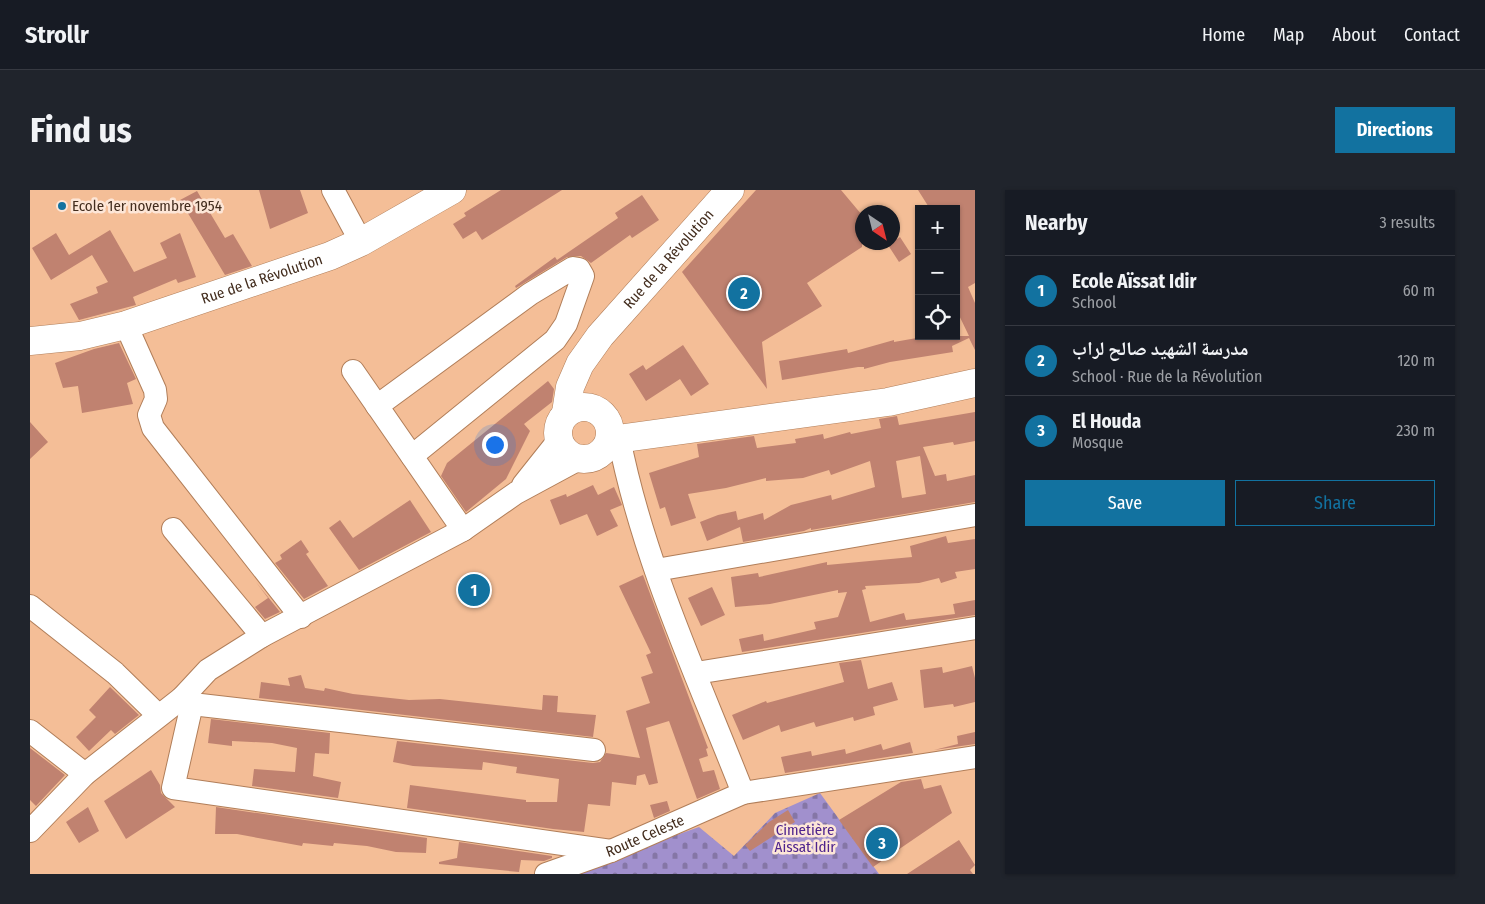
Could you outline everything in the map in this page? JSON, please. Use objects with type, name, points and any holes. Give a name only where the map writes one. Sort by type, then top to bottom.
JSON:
[{"type":"main road","name":"Rue de la Révolution","points":[[30,342],[61,339],[126,325],[330,256],[361,242],[452,190]]},
{"type":"main road","name":"Rue de la Révolution","points":[[566,413],[570,387],[588,352],[615,317],[730,190]]},
{"type":"main road","points":[[30,330],[61,339]]},
{"type":"main road","points":[[588,352],[592,392],[598,411],[609,424],[614,439]]},
{"type":"main road","points":[[598,411],[582,407],[566,413],[560,421],[558,431],[558,441],[566,453],[579,459],[595,457],[614,439],[888,402],[975,383]]},
{"type":"street","points":[[333,190],[361,242]]},
{"type":"street","points":[[377,406],[530,294],[573,268],[579,270],[583,276],[566,324],[555,340],[412,456]]},
{"type":"street","points":[[126,325],[155,390],[156,399],[149,415],[153,428],[301,617]]},
{"type":"street","points":[[353,372],[463,530]]},
{"type":"street","points":[[614,439],[624,465],[656,570],[743,793]]},
{"type":"street","points":[[516,493],[558,441]]},
{"type":"street","points":[[579,459],[516,493],[463,530],[368,578],[301,617],[262,636],[208,670],[187,701],[172,788],[611,851]]},
{"type":"street","points":[[656,570],[975,515]]},
{"type":"street","points":[[173,529],[262,636]]},
{"type":"street","points":[[30,606],[115,673],[158,715]]},
{"type":"street","points":[[696,673],[975,628]]},
{"type":"street","points":[[30,831],[84,774],[158,715],[187,701],[594,750]]},
{"type":"street","points":[[30,731],[84,774]]},
{"type":"street","name":"Route Celeste","points":[[546,874],[611,851],[743,793],[975,757]]},
{"type":"green space","name":"Cimetière Aissat Idir","points":[[820,793],[879,874],[566,874],[699,827],[734,856],[775,813]]},
{"type":"building","points":[[259,190],[300,190],[308,213],[270,229]]},
{"type":"building","points":[[501,190],[562,190],[482,240],[476,231],[463,239],[453,224],[466,216],[464,213]]},
{"type":"building","points":[[756,190],[841,190],[855,207],[855,250],[857,250],[807,283],[822,306],[762,342],[767,389],[682,272]]},
{"type":"building","points":[[918,190],[975,190],[975,283],[968,287],[975,303],[975,350],[969,338],[952,346],[953,352],[890,362],[864,369],[864,367],[858,367],[782,380],[779,361],[847,349],[848,353],[894,340],[894,342],[915,338],[915,340],[960,340],[960,336],[969,336],[960,317],[960,205],[927,205]]},
{"type":"building","points":[[197,191],[225,238],[233,234],[252,266],[225,275],[180,200]]},
{"type":"building","points":[[642,195],[659,220],[632,238],[630,235],[591,263],[581,256],[567,257],[516,288],[515,286],[555,257],[557,260],[618,218],[615,213]]},
{"type":"building","points":[[110,230],[134,272],[167,258],[160,243],[180,233],[196,277],[178,283],[176,279],[133,297],[136,305],[79,320],[70,304],[98,293],[96,287],[108,282],[92,255],[51,280],[32,248],[56,233],[69,255]]},
{"type":"building","points":[[900,237],[911,254],[899,262],[891,250],[900,250]]},
{"type":"building","points":[[119,343],[136,379],[127,383],[133,404],[82,413],[78,386],[63,388],[55,363],[94,349]]},
{"type":"building","points":[[683,345],[709,384],[691,396],[680,379],[646,401],[629,374],[643,365],[646,370]]},
{"type":"building","points":[[548,381],[554,389],[552,402],[524,424],[530,431],[506,479],[466,512],[441,476],[447,463]]},
{"type":"building","points":[[975,412],[975,441],[954,445],[953,442],[923,447],[935,476],[946,474],[947,481],[975,475],[975,502],[811,530],[811,528],[804,531],[743,542],[740,527],[707,541],[700,522],[718,515],[736,511],[738,521],[763,513],[764,520],[791,505],[831,495],[832,500],[875,487],[870,461],[831,475],[829,470],[803,478],[766,481],[766,478],[726,488],[688,494],[696,518],[671,526],[665,507],[660,509],[649,473],[699,457],[697,444],[754,436],[757,448],[796,443],[795,439],[823,434],[824,439],[850,432],[851,434],[881,428],[879,419],[897,416],[899,425]],"holes":[[[920,456],[926,494],[902,498],[896,461]]]},
{"type":"building","points":[[30,422],[48,442],[30,459]]},
{"type":"building","points":[[593,485],[598,495],[614,487],[622,505],[610,510],[618,526],[597,536],[587,514],[560,525],[550,500],[566,494],[567,497]]},
{"type":"building","points":[[410,500],[431,532],[359,570],[329,528],[340,520],[353,538]]},
{"type":"building","points":[[946,536],[948,543],[975,539],[975,569],[955,572],[957,578],[941,583],[939,578],[919,583],[865,586],[866,589],[862,590],[870,622],[904,613],[906,620],[955,614],[953,604],[975,600],[975,615],[742,652],[739,639],[763,634],[764,641],[816,629],[814,622],[838,617],[847,592],[838,593],[838,590],[770,604],[735,607],[731,577],[758,573],[759,577],[827,562],[827,565],[912,557],[910,546]]},
{"type":"building","points":[[301,540],[309,552],[306,554],[328,586],[304,599],[275,563],[282,559],[280,555]]},
{"type":"building","points":[[643,575],[708,748],[706,749],[708,756],[699,759],[703,772],[714,770],[720,789],[697,799],[669,721],[646,728],[658,783],[649,785],[645,774],[637,776],[636,785],[612,782],[610,806],[588,804],[584,832],[407,808],[410,785],[526,800],[526,802],[557,802],[559,779],[516,773],[517,767],[483,762],[482,770],[413,766],[393,762],[397,741],[593,763],[600,762],[606,753],[640,758],[626,711],[650,703],[641,677],[653,673],[646,655],[651,653],[619,586]]},
{"type":"building","points":[[256,582],[280,612],[265,619],[255,607],[268,598]]},
{"type":"building","points":[[712,587],[725,615],[701,626],[688,598]]},
{"type":"building","points":[[861,660],[868,689],[892,682],[898,700],[873,707],[875,715],[854,721],[853,717],[816,727],[814,722],[781,732],[779,725],[743,740],[732,715],[766,701],[767,703],[844,682],[839,663]]},
{"type":"building","points":[[972,666],[975,678],[975,702],[954,707],[953,704],[924,708],[920,670],[942,667],[943,673]]},
{"type":"building","points":[[301,675],[305,688],[324,691],[325,688],[353,694],[409,700],[440,699],[542,710],[543,695],[558,696],[557,712],[596,715],[593,737],[259,698],[261,682],[290,686],[288,678]]},
{"type":"building","points":[[110,687],[139,715],[115,734],[111,730],[89,751],[76,737],[96,717],[89,710]]},
{"type":"building","points":[[211,719],[330,733],[329,754],[315,753],[313,776],[341,782],[338,798],[252,786],[254,769],[295,772],[297,748],[272,743],[232,741],[232,746],[208,743]]},
{"type":"building","points":[[975,732],[975,744],[934,750],[958,744],[957,736]]},
{"type":"building","points":[[910,742],[913,753],[785,773],[781,757],[811,751],[812,756],[845,749],[846,754],[881,744],[883,750]]},
{"type":"building","points":[[30,748],[65,775],[36,806],[30,800]]},
{"type":"building","points":[[151,770],[160,785],[161,793],[175,807],[126,839],[104,801]]},
{"type":"building","points":[[921,779],[924,789],[941,785],[952,813],[873,867],[839,820],[901,782]]},
{"type":"building","points":[[667,801],[670,811],[654,818],[650,805]]},
{"type":"building","points":[[88,807],[99,831],[79,843],[66,822]]},
{"type":"building","points":[[216,807],[427,838],[426,853],[396,852],[367,846],[334,843],[333,846],[303,843],[302,846],[237,834],[215,834]]},
{"type":"building","points":[[788,810],[795,822],[750,851],[745,845],[769,822]]},
{"type":"building","points":[[959,840],[975,865],[970,870],[973,874],[907,874]]},
{"type":"building","points":[[459,842],[552,856],[552,858],[544,861],[521,860],[519,872],[439,864],[439,862],[457,858]]},
{"type":"place","name":"Ecole 1er novembre 1954","points":[[62,206]]},
{"type":"place","name":"مدرسة الشهيد صالح لراب","points":[[744,293]]},
{"type":"place","name":"Ecole Aïssat Idir","points":[[474,590]]},
{"type":"place","name":"El Houda","points":[[882,843]]}]
